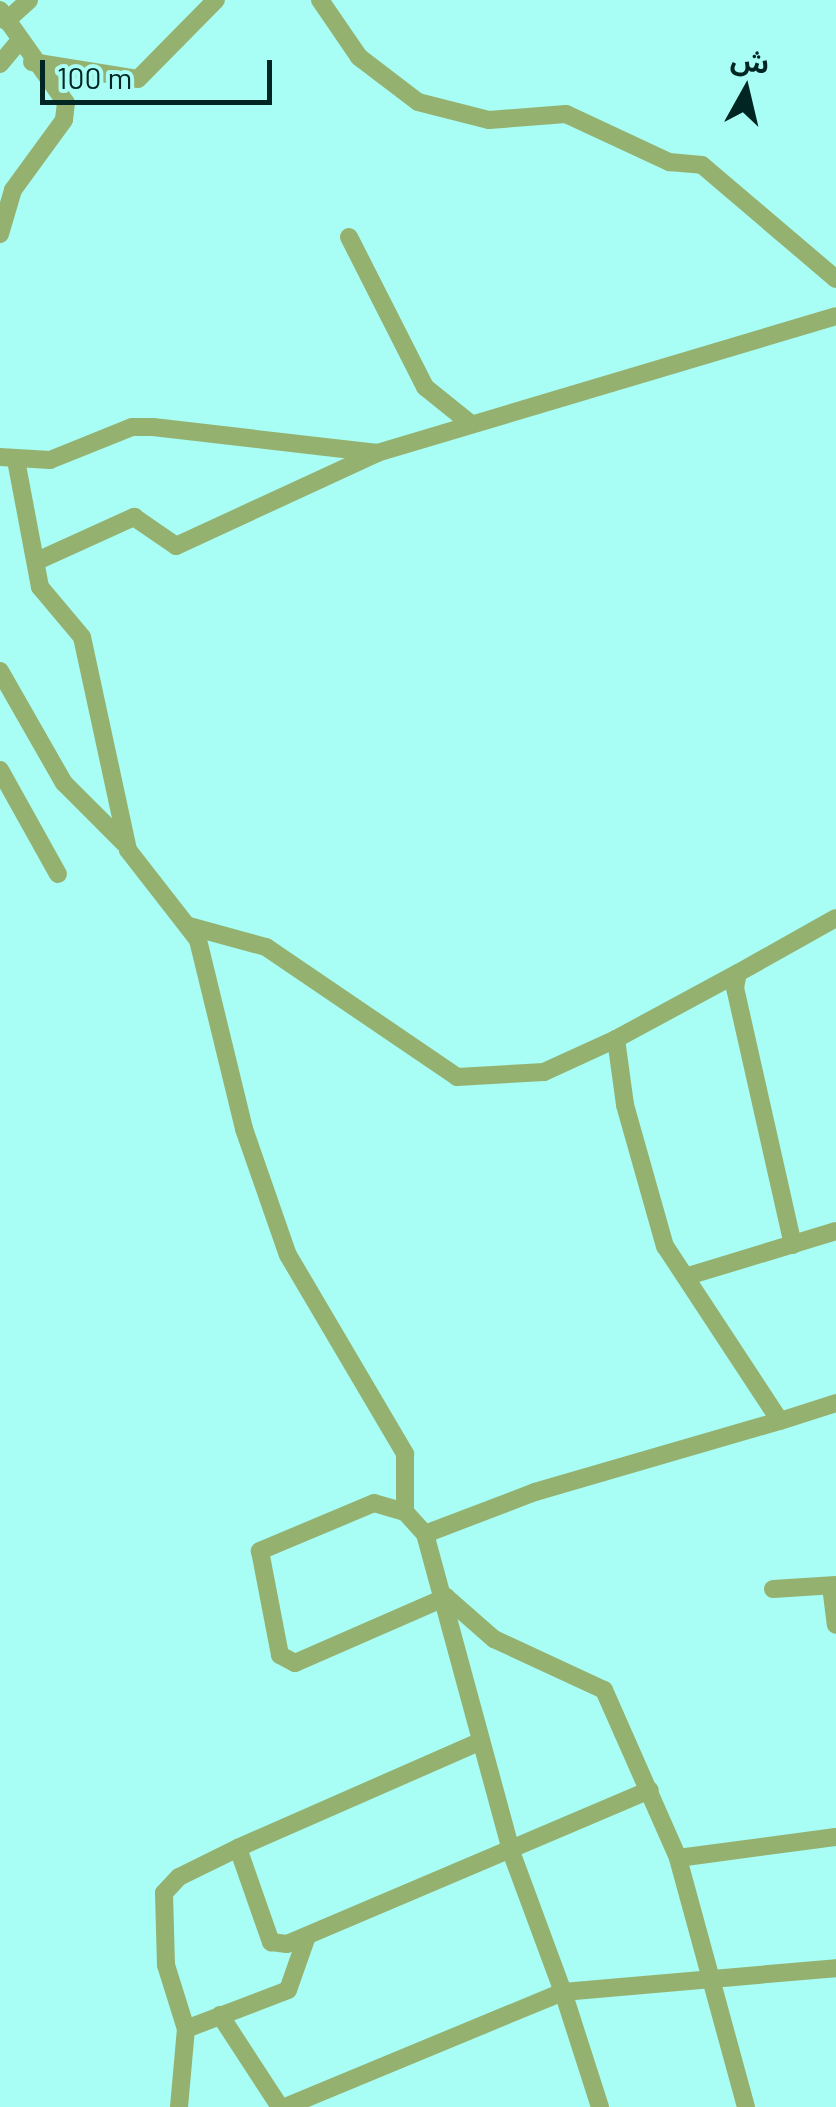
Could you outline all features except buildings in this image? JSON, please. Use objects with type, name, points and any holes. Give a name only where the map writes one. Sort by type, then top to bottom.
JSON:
[{"type":"street","points":[[0,234],[28,163],[64,120],[66,103],[32,62],[3,15],[29,0]]},
{"type":"street","points":[[32,62],[138,79],[216,0]]},
{"type":"street","points":[[320,0],[359,57],[418,102],[488,120],[566,114],[669,162],[702,165],[836,279]]},
{"type":"street","points":[[0,64],[19,41]]},
{"type":"street","points":[[348,237],[425,387],[471,424]]},
{"type":"street","points":[[36,561],[134,518],[176,546],[377,453],[836,316]]},
{"type":"street","points":[[128,850],[82,638],[74,619],[44,594],[8,459],[50,460],[153,427],[377,453]]},
{"type":"street","points":[[0,672],[64,783],[128,850],[188,926],[212,981],[244,1130],[288,1254],[405,1454],[405,1512]]},
{"type":"street","points":[[0,770],[58,874]]},
{"type":"street","points":[[188,926],[266,947],[456,1077],[544,1072],[616,1039],[836,918]]},
{"type":"street","points":[[738,973],[736,1005],[793,1246]]},
{"type":"street","points":[[616,1039],[656,1225],[780,1422]]},
{"type":"street","points":[[688,1276],[836,1231]]},
{"type":"street","points":[[425,1534],[535,1492],[836,1403]]},
{"type":"street","points":[[446,1597],[295,1662],[280,1655],[260,1550],[374,1503],[405,1512],[425,1534],[446,1597],[479,1742],[512,1854],[600,2107]]},
{"type":"street","points":[[773,1589],[833,1586],[836,1625]]},
{"type":"street","points":[[446,1597],[494,1639],[604,1690],[678,1858],[746,2107]]},
{"type":"street","points":[[179,2107],[186,2030],[166,1965],[164,1893],[178,1877],[238,1848],[479,1742]]},
{"type":"street","points":[[238,1848],[271,1942],[307,1936],[512,1854],[650,1790]]},
{"type":"street","points":[[678,1858],[836,1836]]},
{"type":"street","points":[[186,2030],[288,1990],[307,1936]]},
{"type":"street","points":[[220,2015],[282,2107],[563,1992],[713,1982],[836,1968]]}]
